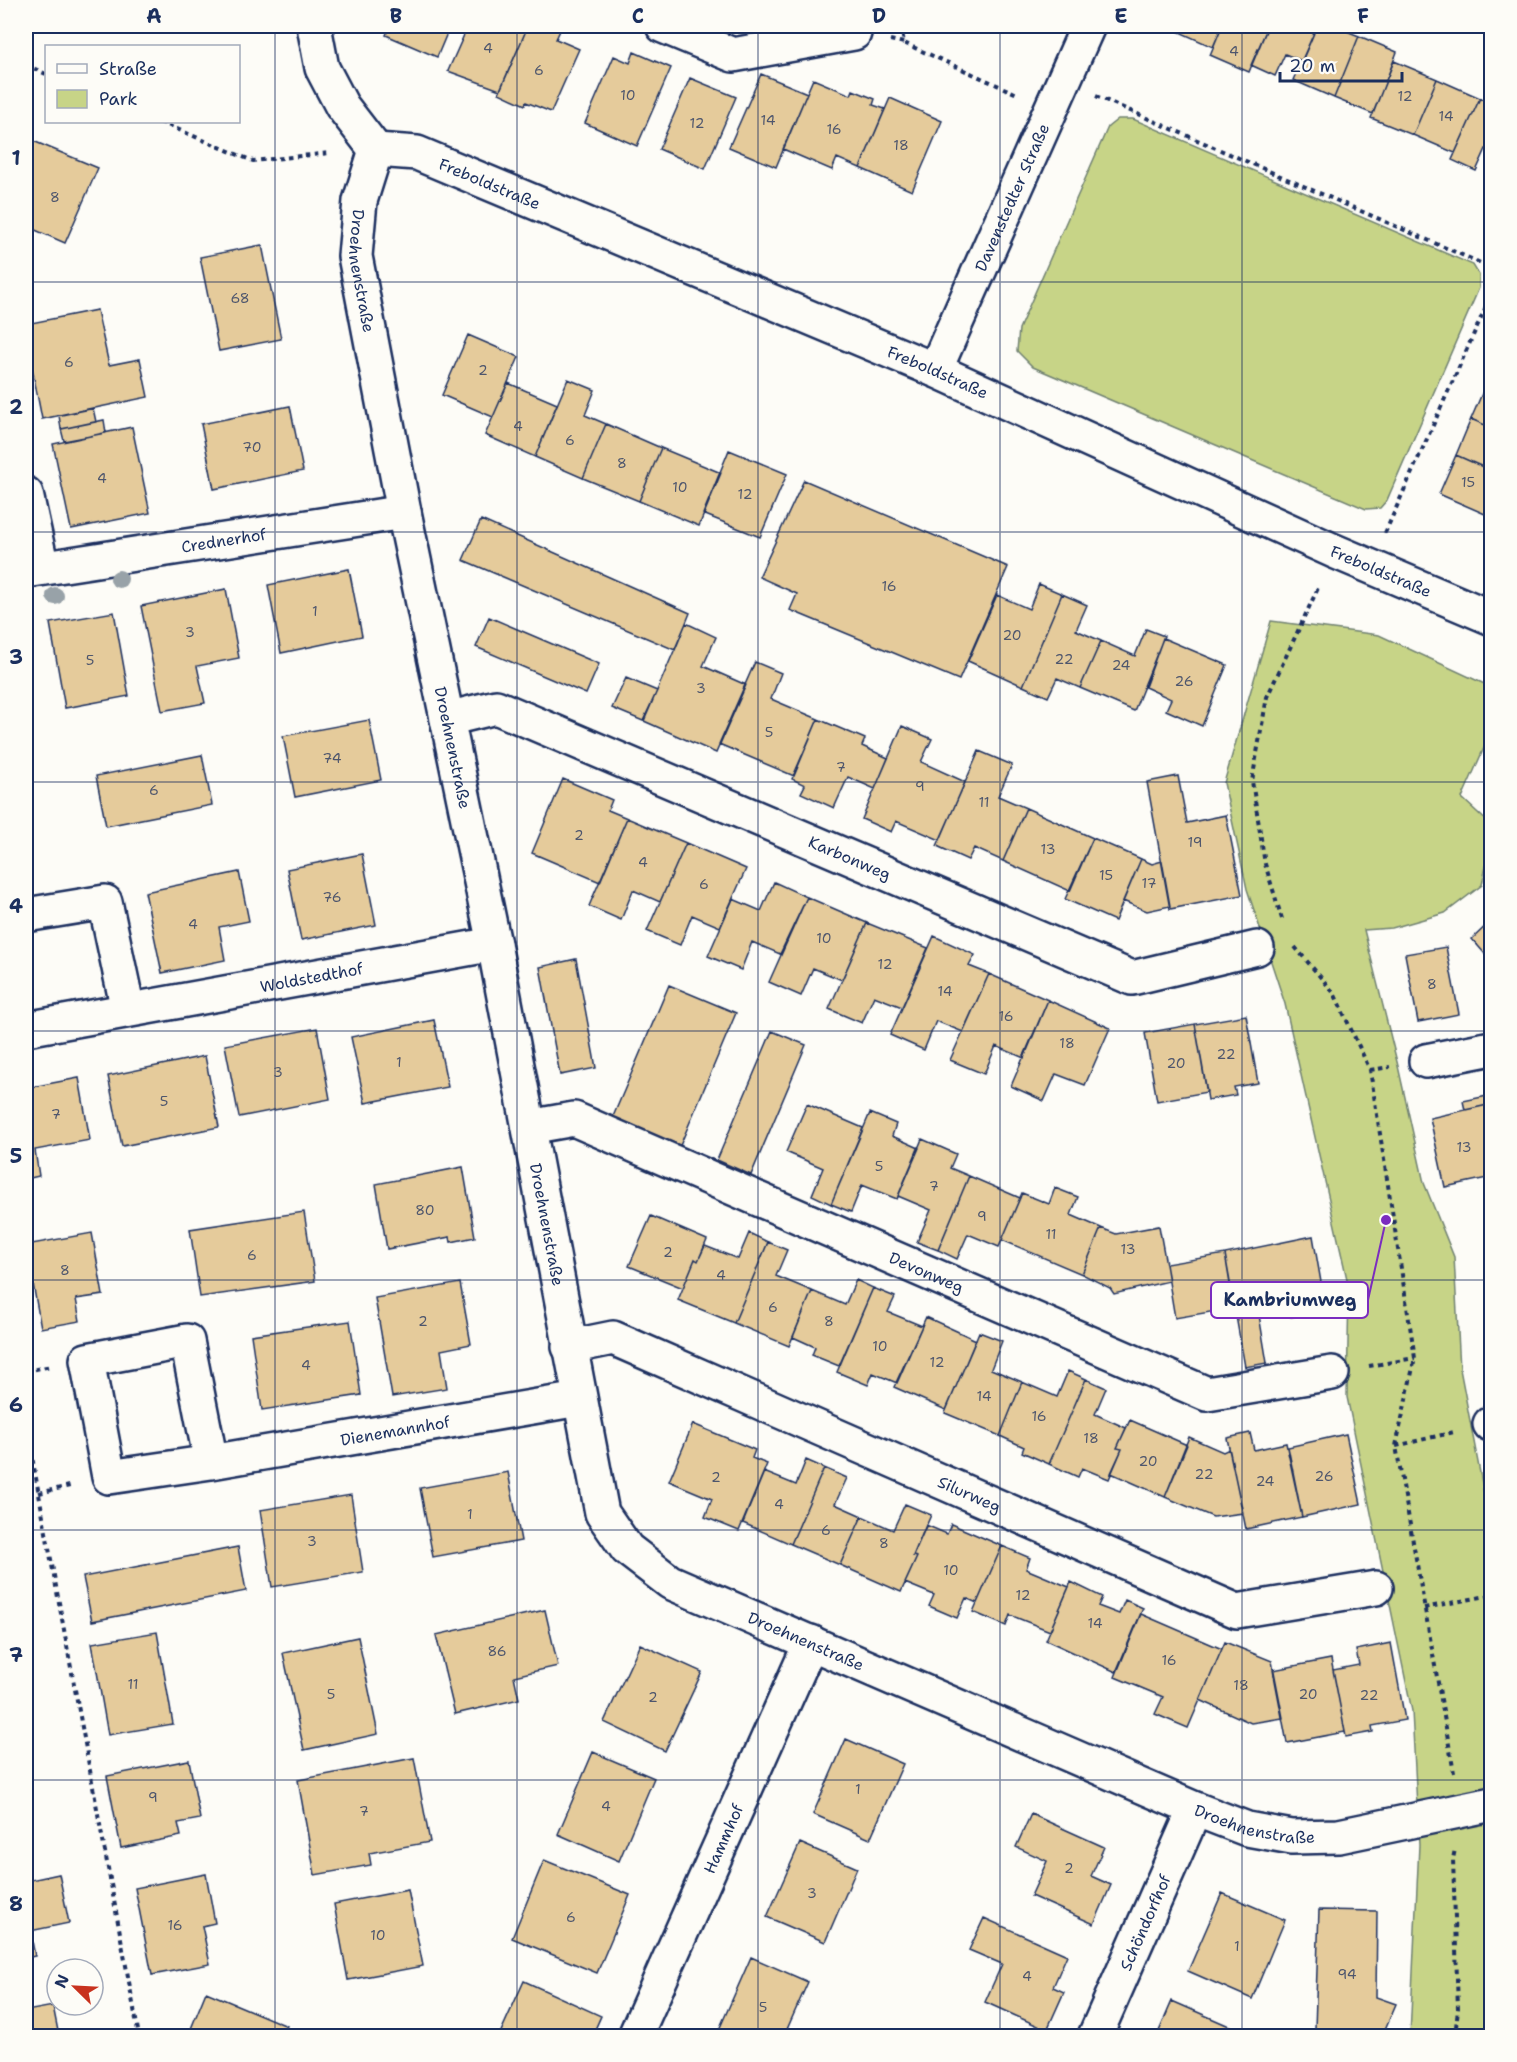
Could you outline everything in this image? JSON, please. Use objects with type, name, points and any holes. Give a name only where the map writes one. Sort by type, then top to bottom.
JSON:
[{"type":"street","points":[[314,26],[322,68],[342,106],[376,150]]},
{"type":"street","points":[[663,26],[733,56],[854,33]]},
{"type":"street","name":"Davenstedter Straße","points":[[935,370],[1088,26]]},
{"type":"street","name":"Freboldstraße","points":[[376,150],[417,153],[935,370],[1334,550],[1491,618]]},
{"type":"street","name":"Droehnenstraße","points":[[376,150],[360,201],[355,256],[404,512],[494,944],[602,1514],[627,1549],[670,1582],[1195,1809],[1247,1829],[1292,1837],[1339,1836],[1476,1806]]},
{"type":"street","name":"Crednerhof","points":[[26,494],[34,569],[404,512]]},
{"type":"street","name":"Karbonweg","points":[[447,719],[496,707],[1132,978],[1257,948]]},
{"type":"street","points":[[26,915],[105,902],[128,1010]]},
{"type":"street","name":"Woldstedthof","points":[[26,1029],[494,944]]},
{"type":"street","points":[[1426,1061],[1491,1048]]},
{"type":"street","name":"Devonweg","points":[[529,1127],[574,1119],[1207,1394],[1332,1373]]},
{"type":"street","name":"Silurweg","points":[[569,1347],[612,1338],[1237,1611],[1376,1588]]},
{"type":"street","name":"Dienemannhof","points":[[212,1462],[187,1341],[87,1360],[109,1477],[212,1462],[579,1399]]},
{"type":"street","name":"Hammhof","points":[[635,2037],[812,1642]]},
{"type":"street","name":"Schöndorfhof","points":[[1095,2037],[1195,1809]]},
{"type":"path","points":[[901,26],[904,43],[1057,95],[1491,268]]},
{"type":"path","points":[[1476,26],[1491,30]]},
{"type":"path","points":[[26,65],[45,74]]},
{"type":"path","points":[[162,123],[252,161],[343,151],[376,150]]},
{"type":"path","points":[[1371,566],[1491,293]]},
{"type":"path","points":[[1286,930],[1265,864],[1252,781],[1267,697],[1302,626],[1334,550]]},
{"type":"path","points":[[1290,941],[1334,993],[1370,1070],[1415,1358],[1396,1446],[1424,1608],[1476,1806],[1454,1859],[1458,2009],[1455,2037]]},
{"type":"path","points":[[1332,1373],[1415,1358]]},
{"type":"path","points":[[26,1424],[139,2037]]},
{"type":"path","points":[[1396,1446],[1491,1424]]},
{"type":"path","points":[[1424,1608],[1491,1595]]},
{"type":"green space","points":[[1118,119],[1133,119],[1473,265],[1479,275],[1479,288],[1387,500],[1380,508],[1366,509],[1033,367],[1017,351],[1019,329],[1108,127]]},
{"type":"green space","points":[[1271,621],[1379,635],[1491,687],[1491,732],[1462,798],[1491,825],[1491,843],[1482,885],[1445,913],[1392,928],[1364,930],[1424,1183],[1454,1257],[1460,1369],[1491,1530],[1491,2036],[1410,2036],[1419,1845],[1412,1711],[1347,1397],[1349,1288],[1285,1004],[1247,889],[1224,783]]},
{"type":"building","points":[[390,26],[450,26],[437,57],[386,35]]},
{"type":"building","points":[[468,26],[528,26],[500,90],[448,71]]},
{"type":"building","points":[[528,26],[562,26],[556,39],[579,49],[551,112],[526,102],[525,105],[499,93]]},
{"type":"building","points":[[1177,26],[1222,26],[1213,47],[1175,30]]},
{"type":"building","points":[[1222,26],[1268,26],[1249,72],[1210,55]]},
{"type":"building","points":[[1268,26],[1317,26],[1302,61],[1285,54],[1275,76],[1251,65]]},
{"type":"building","points":[[1317,26],[1334,26],[1359,36],[1334,98],[1293,80]]},
{"type":"building","points":[[1359,36],[1397,52],[1373,114],[1334,98]]},
{"type":"building","points":[[634,52],[671,68],[637,146],[585,123],[614,56],[630,63]]},
{"type":"building","points":[[1394,61],[1437,79],[1413,135],[1371,118]]},
{"type":"building","points":[[761,74],[807,93],[776,167],[729,147]]},
{"type":"building","points":[[690,78],[736,97],[705,169],[659,149]]},
{"type":"building","points":[[813,79],[851,95],[853,90],[875,99],[873,105],[885,109],[860,168],[837,158],[832,170],[783,149]]},
{"type":"building","points":[[1437,79],[1480,98],[1455,153],[1413,135]]},
{"type":"building","points":[[890,98],[942,121],[912,191],[860,168]]},
{"type":"building","points":[[1480,98],[1492,103],[1492,151],[1486,149],[1476,171],[1452,160]]},
{"type":"building","points":[[26,138],[98,168],[65,243],[26,226]]},
{"type":"building","points":[[262,245],[281,339],[219,351],[200,257]]},
{"type":"building","points":[[97,310],[109,365],[140,359],[148,397],[42,419],[26,337],[26,324]]},
{"type":"building","points":[[468,335],[519,357],[493,417],[442,395]]},
{"type":"building","points":[[568,379],[595,390],[585,415],[606,424],[583,478],[535,457]]},
{"type":"building","points":[[508,383],[557,404],[535,457],[485,435]]},
{"type":"building","points":[[1484,389],[1492,392],[1492,428],[1471,419]]},
{"type":"building","points":[[290,406],[303,471],[214,489],[201,424]]},
{"type":"building","points":[[93,408],[96,422],[61,429],[59,415]]},
{"type":"building","points":[[1471,419],[1492,428],[1492,471],[1456,455]]},
{"type":"building","points":[[104,420],[106,433],[64,441],[61,429]]},
{"type":"building","points":[[606,424],[661,448],[639,501],[583,478]]},
{"type":"building","points":[[132,427],[150,513],[71,529],[53,444]]},
{"type":"building","points":[[661,448],[721,473],[699,526],[639,501]]},
{"type":"building","points":[[729,450],[787,474],[760,537],[703,514]]},
{"type":"building","points":[[1456,455],[1492,471],[1492,517],[1439,494]]},
{"type":"building","points":[[804,480],[1008,567],[959,680],[790,610],[797,594],[759,577]]},
{"type":"building","points":[[481,520],[690,613],[675,650],[463,560]]},
{"type":"building","points":[[349,569],[362,636],[281,653],[268,585]]},
{"type":"building","points":[[1039,584],[1062,594],[1023,686],[968,661],[997,595],[1029,609]]},
{"type":"building","points":[[226,589],[239,658],[197,666],[205,703],[162,711],[141,606]]},
{"type":"building","points":[[1062,594],[1087,605],[1076,630],[1101,641],[1080,688],[1057,678],[1048,697],[1023,686]]},
{"type":"building","points":[[114,612],[129,696],[65,708],[50,623]]},
{"type":"building","points":[[489,617],[599,664],[586,694],[476,647]]},
{"type":"building","points":[[686,623],[716,637],[703,666],[746,685],[716,753],[644,721]]},
{"type":"building","points":[[1146,629],[1164,636],[1134,711],[1080,688],[1101,641],[1135,656]]},
{"type":"building","points":[[1163,638],[1227,665],[1202,726],[1166,710],[1171,699],[1145,687]]},
{"type":"building","points":[[755,662],[781,673],[771,699],[818,719],[794,776],[719,744]]},
{"type":"building","points":[[626,678],[657,691],[643,721],[612,708]]},
{"type":"building","points":[[818,719],[865,739],[862,746],[888,758],[875,789],[848,777],[834,808],[801,793],[805,785],[792,779]]},
{"type":"building","points":[[369,720],[381,780],[295,797],[283,736]]},
{"type":"building","points":[[902,726],[932,739],[921,762],[965,782],[940,840],[896,821],[891,832],[862,819]]},
{"type":"building","points":[[979,751],[1012,765],[998,796],[1026,808],[1003,861],[974,848],[968,860],[937,846]]},
{"type":"building","points":[[202,755],[212,805],[106,826],[96,776]]},
{"type":"building","points":[[1178,776],[1187,823],[1226,815],[1242,895],[1170,909],[1147,782]]},
{"type":"building","points":[[563,779],[612,800],[608,810],[627,818],[600,882],[532,853]]},
{"type":"building","points":[[1026,808],[1093,838],[1070,891],[1003,861]]},
{"type":"building","points":[[627,818],[686,843],[660,902],[633,890],[621,920],[589,906]]},
{"type":"building","points":[[1093,838],[1141,859],[1115,921],[1065,899]]},
{"type":"building","points":[[686,843],[746,869],[720,927],[692,915],[680,945],[647,931]]},
{"type":"building","points":[[362,854],[376,925],[301,940],[287,869]]},
{"type":"building","points":[[1141,859],[1152,864],[1162,861],[1170,906],[1147,911],[1123,901]]},
{"type":"building","points":[[239,872],[249,921],[219,927],[225,960],[162,973],[145,892]]},
{"type":"building","points":[[774,882],[807,897],[780,954],[752,942],[741,970],[708,956],[733,899],[761,911]]},
{"type":"building","points":[[807,897],[867,923],[842,980],[813,968],[801,996],[769,982]]},
{"type":"building","points":[[1492,920],[1492,962],[1472,939]]},
{"type":"building","points":[[867,923],[928,948],[902,1007],[874,996],[862,1023],[829,1009]]},
{"type":"building","points":[[934,936],[975,955],[969,966],[989,974],[963,1032],[936,1021],[924,1050],[890,1035]]},
{"type":"building","points":[[1446,947],[1459,1014],[1418,1022],[1405,954]]},
{"type":"building","points":[[576,959],[596,1068],[560,1075],[540,967]]},
{"type":"building","points":[[989,974],[1048,1000],[1024,1058],[996,1046],[984,1074],[950,1060]]},
{"type":"building","points":[[669,985],[736,1013],[679,1148],[612,1119]]},
{"type":"building","points":[[1048,1000],[1110,1028],[1085,1085],[1056,1074],[1044,1101],[1011,1086]]},
{"type":"building","points":[[1246,1015],[1258,1083],[1234,1087],[1236,1095],[1208,1100],[1195,1024]]},
{"type":"building","points":[[434,1020],[448,1087],[365,1103],[351,1037]]},
{"type":"building","points":[[1195,1024],[1207,1092],[1157,1101],[1145,1033]]},
{"type":"building","points":[[317,1028],[330,1099],[239,1117],[225,1045]]},
{"type":"building","points":[[772,1031],[806,1045],[751,1175],[717,1160]]},
{"type":"building","points":[[205,1056],[219,1127],[122,1146],[108,1076]]},
{"type":"building","points":[[79,1078],[90,1140],[35,1150],[39,1176],[26,1179],[26,1088]]},
{"type":"building","points":[[1492,1095],[1492,1104],[1465,1110],[1463,1101]]},
{"type":"building","points":[[807,1104],[863,1128],[831,1204],[812,1195],[823,1168],[786,1152]]},
{"type":"building","points":[[1492,1104],[1492,1177],[1445,1187],[1430,1118]]},
{"type":"building","points":[[870,1113],[896,1124],[892,1136],[919,1148],[897,1199],[862,1185],[851,1212],[831,1204]]},
{"type":"building","points":[[922,1139],[956,1154],[950,1168],[969,1176],[938,1250],[917,1242],[931,1210],[898,1196]]},
{"type":"building","points":[[463,1167],[475,1237],[451,1242],[450,1237],[387,1249],[376,1184]]},
{"type":"building","points":[[969,1176],[1020,1198],[999,1247],[968,1234],[957,1259],[938,1250]]},
{"type":"building","points":[[1055,1188],[1078,1197],[1071,1215],[1101,1228],[1082,1274],[1002,1240],[1022,1193],[1049,1204]]},
{"type":"building","points":[[304,1212],[315,1281],[200,1297],[190,1229]]},
{"type":"building","points":[[651,1216],[707,1240],[698,1261],[695,1259],[683,1288],[629,1266]]},
{"type":"building","points":[[1159,1226],[1169,1281],[1114,1294],[1110,1288],[1082,1274],[1101,1228],[1116,1234]]},
{"type":"building","points":[[92,1233],[103,1295],[76,1299],[80,1321],[41,1328],[26,1245]]},
{"type":"building","points":[[749,1233],[768,1242],[734,1323],[678,1300],[695,1259],[698,1261],[705,1246],[738,1259]]},
{"type":"building","points":[[1313,1236],[1326,1311],[1291,1317],[1288,1303],[1258,1309],[1267,1363],[1245,1367],[1225,1254]]},
{"type":"building","points":[[768,1242],[787,1250],[776,1276],[812,1291],[789,1346],[734,1323]]},
{"type":"building","points":[[1225,1254],[1234,1308],[1175,1318],[1166,1264]]},
{"type":"building","points":[[856,1280],[873,1288],[839,1366],[812,1355],[815,1347],[793,1337],[812,1291],[845,1305]]},
{"type":"building","points":[[460,1283],[471,1344],[441,1350],[447,1388],[392,1397],[375,1298]]},
{"type":"building","points":[[873,1288],[895,1297],[888,1312],[922,1326],[897,1383],[873,1373],[868,1385],[837,1372]]},
{"type":"building","points":[[926,1317],[976,1340],[946,1410],[894,1387]]},
{"type":"building","points":[[350,1321],[361,1395],[262,1410],[251,1335]]},
{"type":"building","points":[[979,1332],[1002,1341],[991,1369],[1022,1382],[1000,1436],[945,1413]]},
{"type":"building","points":[[1068,1371],[1086,1379],[1049,1464],[1022,1452],[1024,1447],[1000,1436],[1022,1382],[1057,1397]]},
{"type":"building","points":[[1086,1379],[1106,1388],[1095,1414],[1126,1428],[1117,1448],[1122,1449],[1109,1479],[1082,1468],[1078,1477],[1049,1464]]},
{"type":"building","points":[[1130,1420],[1187,1445],[1165,1497],[1111,1473],[1122,1449],[1117,1448]]},
{"type":"building","points":[[693,1424],[755,1450],[752,1458],[767,1464],[739,1531],[705,1517],[712,1499],[669,1481]]},
{"type":"building","points":[[1250,1433],[1254,1450],[1286,1443],[1302,1517],[1246,1529],[1227,1438]]},
{"type":"building","points":[[1346,1434],[1361,1504],[1302,1517],[1288,1447]]},
{"type":"building","points":[[1189,1437],[1223,1452],[1229,1449],[1243,1513],[1213,1517],[1165,1497]]},
{"type":"building","points":[[806,1460],[824,1468],[791,1544],[743,1523],[764,1472],[796,1485]]},
{"type":"building","points":[[824,1468],[847,1478],[835,1504],[862,1516],[840,1565],[791,1544]]},
{"type":"building","points":[[508,1472],[521,1541],[433,1557],[420,1488]]},
{"type":"building","points":[[351,1495],[363,1572],[272,1587],[260,1510]]},
{"type":"building","points":[[905,1504],[931,1515],[913,1556],[917,1557],[901,1592],[840,1565],[862,1516],[893,1530]]},
{"type":"building","points":[[951,1524],[1002,1546],[977,1603],[966,1598],[957,1618],[929,1606],[934,1595],[905,1583],[917,1557],[913,1556],[926,1525],[947,1534]]},
{"type":"building","points":[[1002,1546],[1030,1558],[1026,1569],[1069,1587],[1050,1631],[1010,1615],[1006,1626],[973,1612]]},
{"type":"building","points":[[238,1547],[246,1591],[92,1621],[83,1577]]},
{"type":"building","points":[[1071,1582],[1102,1597],[1098,1606],[1119,1614],[1125,1600],[1143,1608],[1116,1672],[1046,1640]]},
{"type":"building","points":[[545,1610],[558,1666],[514,1676],[519,1699],[455,1714],[436,1635]]},
{"type":"building","points":[[1141,1614],[1222,1649],[1188,1728],[1155,1714],[1163,1697],[1115,1677]]},
{"type":"building","points":[[157,1632],[173,1724],[108,1735],[92,1643]]},
{"type":"building","points":[[358,1637],[378,1734],[304,1750],[283,1653]]},
{"type":"building","points":[[1225,1642],[1272,1661],[1283,1718],[1251,1723],[1200,1700]]},
{"type":"building","points":[[1391,1643],[1405,1720],[1372,1726],[1373,1732],[1346,1737],[1333,1670],[1359,1665],[1356,1650]]},
{"type":"building","points":[[640,1644],[702,1672],[665,1751],[604,1722]]},
{"type":"building","points":[[1331,1659],[1345,1732],[1287,1743],[1273,1670]]},
{"type":"building","points":[[846,1739],[903,1764],[870,1839],[813,1814]]},
{"type":"building","points":[[593,1752],[654,1778],[619,1861],[558,1834]]},
{"type":"building","points":[[414,1758],[430,1842],[369,1853],[371,1865],[315,1875],[298,1780]]},
{"type":"building","points":[[189,1760],[200,1819],[178,1823],[181,1836],[121,1848],[107,1776]]},
{"type":"building","points":[[1031,1814],[1104,1847],[1091,1876],[1111,1885],[1094,1924],[1031,1896],[1047,1861],[1016,1847]]},
{"type":"building","points":[[800,1843],[857,1868],[825,1942],[767,1917]]},
{"type":"building","points":[[544,1860],[630,1895],[597,1973],[512,1938]]},
{"type":"building","points":[[59,1874],[69,1923],[30,1931],[35,1956],[26,1958],[26,1881]]},
{"type":"building","points":[[206,1874],[215,1923],[202,1926],[210,1964],[152,1975],[135,1888]]},
{"type":"building","points":[[408,1890],[423,1966],[348,1980],[334,1904]]},
{"type":"building","points":[[1222,1893],[1285,1920],[1252,1999],[1188,1971]]},
{"type":"building","points":[[1319,1910],[1377,1911],[1376,1997],[1396,2004],[1382,2036],[1333,2036],[1315,2029]]},
{"type":"building","points":[[984,1918],[1067,1955],[1053,1987],[1064,1992],[1047,2030],[985,2002],[1002,1964],[969,1950]]},
{"type":"building","points":[[751,1957],[808,1982],[784,2036],[728,2036],[718,2032]]},
{"type":"building","points":[[524,1981],[601,2016],[592,2036],[499,2036]]},
{"type":"building","points":[[206,1992],[287,2026],[282,2036],[188,2036]]},
{"type":"building","points":[[1172,2001],[1236,2029],[1233,2036],[1157,2036]]},
{"type":"building","points":[[45,2007],[45,2017],[55,2017],[59,2036],[26,2036],[26,2011]]},
{"type":"place","name":"Kambriumweg","points":[[1386,1220]]}]
